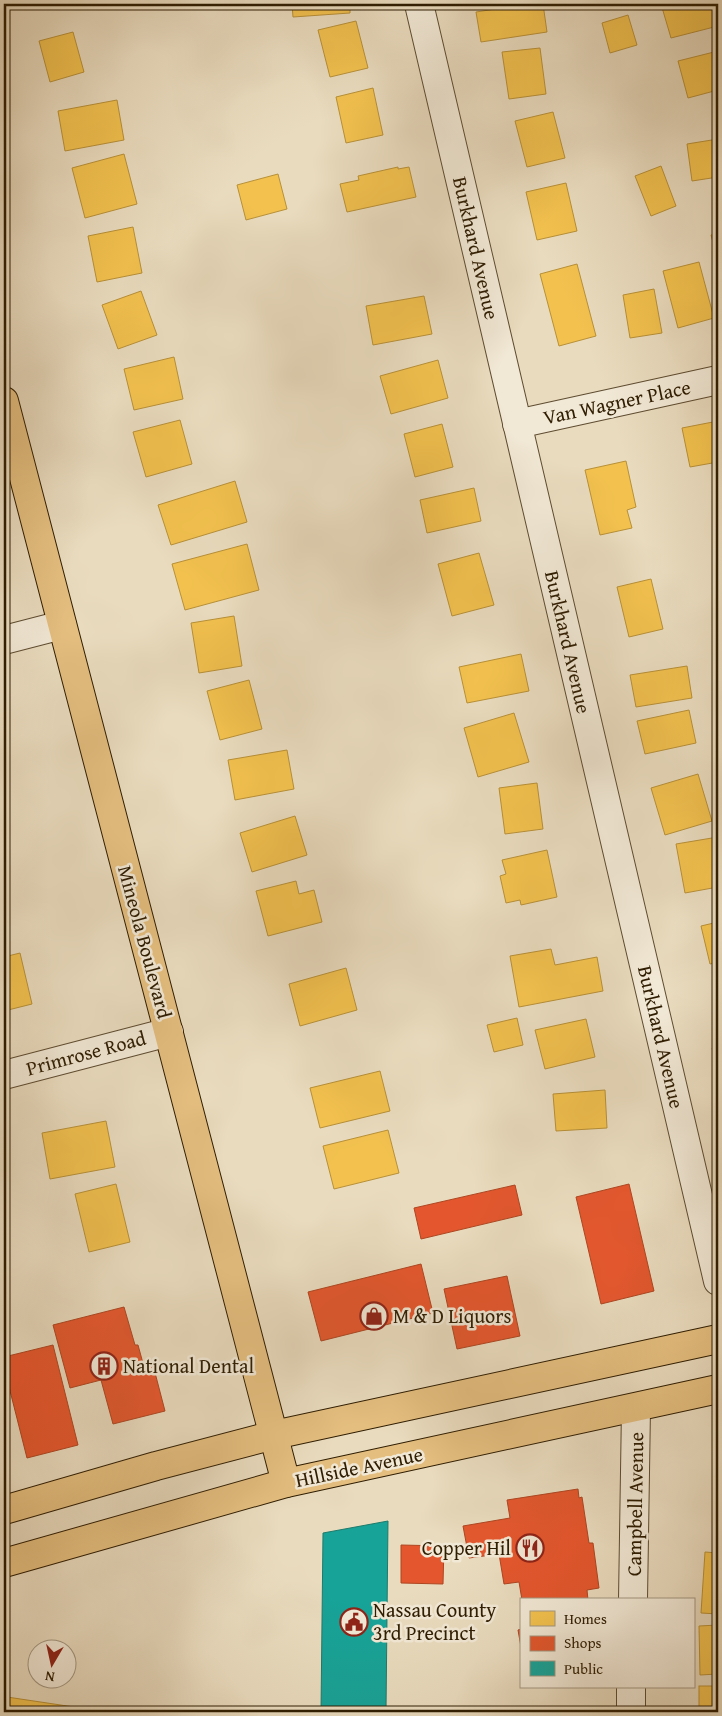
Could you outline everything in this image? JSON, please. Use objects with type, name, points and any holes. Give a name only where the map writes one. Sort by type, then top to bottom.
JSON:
[{"type":"main road","name":"Mineola Boulevard","points":[[4,401],[286,1483]]},
{"type":"main road","points":[[4,1510],[156,1466],[274,1435],[718,1338]]},
{"type":"main road","name":"Hillside Avenue","points":[[4,1562],[286,1483],[718,1389]]},
{"type":"street","name":"Burkhard Avenue","points":[[419,4],[718,1281]]},
{"type":"street","name":"Van Wagner Place","points":[[517,424],[718,380]]},
{"type":"street","points":[[4,640],[62,625]]},
{"type":"street","name":"Primrose Road","points":[[4,1075],[169,1032]]},
{"type":"street","name":"Campbell Avenue","points":[[633,1598],[636,1408]]},
{"type":"street","points":[[631,1688],[631,1712]]},
{"type":"building: Homes","points":[[292,4],[350,4],[350,13],[293,17]]},
{"type":"building: Homes","points":[[528,4],[543,4],[547,32],[481,42],[476,12]]},
{"type":"building: Homes","points":[[661,4],[718,4],[718,26],[671,38]]},
{"type":"building: Homes","points":[[628,15],[637,45],[610,53],[602,23]]},
{"type":"building: Homes","points":[[356,21],[368,68],[330,77],[318,30]]},
{"type":"building: Homes","points":[[73,32],[84,72],[50,82],[39,41]]},
{"type":"building: Homes","points":[[540,48],[546,94],[509,99],[502,52]]},
{"type":"building: Homes","points":[[718,51],[718,90],[688,98],[678,61]]},
{"type":"building: Homes","points":[[373,88],[383,135],[346,143],[336,97]]},
{"type":"building: Homes","points":[[117,100],[124,140],[65,151],[58,111]]},
{"type":"building: Homes","points":[[553,112],[565,158],[527,167],[515,121]]},
{"type":"building: Homes","points":[[718,139],[718,177],[692,181],[687,144]]},
{"type":"building: Homes","points":[[124,154],[137,204],[85,218],[72,168]]},
{"type":"building: Homes","points":[[661,166],[676,206],[651,216],[635,176]]},
{"type":"building: Homes","points":[[398,167],[398,169],[409,167],[416,197],[347,212],[340,184],[359,180],[358,176]]},
{"type":"building: Homes","points":[[278,174],[287,209],[246,220],[237,185]]},
{"type":"building: Homes","points":[[566,183],[577,231],[537,240],[526,192]]},
{"type":"building: Homes","points":[[133,227],[142,273],[97,282],[88,236]]},
{"type":"building: Homes","points":[[718,233],[718,261],[711,235]]},
{"type":"building: Homes","points":[[699,262],[714,318],[678,328],[663,271]]},
{"type":"building: Homes","points":[[577,264],[596,336],[559,346],[540,274]]},
{"type":"building: Homes","points":[[654,289],[662,333],[630,338],[623,295]]},
{"type":"building: Homes","points":[[141,291],[157,335],[118,349],[102,305]]},
{"type":"building: Homes","points":[[424,296],[432,334],[373,345],[366,306]]},
{"type":"building: Homes","points":[[174,357],[183,399],[134,410],[124,369]]},
{"type":"building: Homes","points":[[438,360],[448,398],[391,414],[380,376]]},
{"type":"building: Homes","points":[[180,420],[192,464],[146,477],[133,432]]},
{"type":"building: Homes","points":[[718,421],[718,462],[690,467],[682,428]]},
{"type":"building: Homes","points":[[442,424],[453,467],[415,477],[404,434]]},
{"type":"building: Homes","points":[[626,461],[636,507],[627,510],[632,528],[600,535],[585,470]]},
{"type":"building: Homes","points":[[235,481],[247,522],[171,545],[158,505]]},
{"type":"building: Homes","points":[[474,488],[481,521],[427,533],[420,500]]},
{"type":"building: Homes","points":[[247,544],[259,590],[185,610],[172,564]]},
{"type":"building: Homes","points":[[479,553],[494,605],[452,616],[438,564]]},
{"type":"building: Homes","points":[[651,579],[663,629],[629,637],[617,587]]},
{"type":"building: Homes","points":[[234,616],[242,666],[199,673],[191,623]]},
{"type":"building: Homes","points":[[521,654],[529,691],[467,703],[459,667]]},
{"type":"building: Homes","points":[[687,666],[692,698],[636,707],[630,675]]},
{"type":"building: Homes","points":[[249,680],[262,729],[220,740],[207,691]]},
{"type":"building: Homes","points":[[689,710],[696,743],[645,754],[637,721]]},
{"type":"building: Homes","points":[[514,713],[529,762],[478,777],[464,728]]},
{"type":"building: Homes","points":[[287,750],[294,789],[235,800],[228,760]]},
{"type":"building: Homes","points":[[698,774],[712,821],[665,835],[651,788]]},
{"type":"building: Homes","points":[[537,783],[543,829],[505,834],[499,788]]},
{"type":"building: Homes","points":[[295,816],[307,855],[252,872],[240,833]]},
{"type":"building: Homes","points":[[718,837],[718,887],[685,893],[676,844]]},
{"type":"building: Homes","points":[[547,850],[557,897],[521,905],[520,900],[506,903],[500,876],[506,874],[502,860]]},
{"type":"building: Homes","points":[[296,881],[299,894],[314,890],[322,922],[268,936],[256,891]]},
{"type":"building: Homes","points":[[4,905],[8,924],[4,925]]},
{"type":"building: Homes","points":[[718,922],[718,962],[710,964],[701,926]]},
{"type":"building: Homes","points":[[551,949],[555,965],[597,957],[603,991],[519,1007],[510,956]]},
{"type":"building: Homes","points":[[20,953],[32,1004],[4,1011],[4,957]]},
{"type":"building: Homes","points":[[346,968],[357,1010],[300,1026],[289,984]]},
{"type":"building: Homes","points":[[517,1018],[523,1045],[494,1052],[487,1025]]},
{"type":"building: Homes","points":[[586,1019],[595,1057],[545,1069],[535,1030]]},
{"type":"building: Homes","points":[[718,1046],[718,1072],[712,1048]]},
{"type":"building: Homes","points":[[380,1071],[390,1111],[320,1128],[310,1088]]},
{"type":"building: Homes","points":[[605,1090],[607,1128],[556,1131],[553,1094]]},
{"type":"building: Homes","points":[[106,1121],[115,1167],[50,1179],[42,1133]]},
{"type":"building: Homes","points":[[388,1130],[399,1173],[334,1189],[323,1146]]},
{"type":"building: Homes","points":[[116,1184],[130,1242],[89,1252],[75,1194]]},
{"type":"building: Homes","points":[[705,1552],[718,1553],[718,1614],[701,1613]]},
{"type":"building: Homes","points":[[718,1625],[718,1674],[700,1675],[699,1626]]},
{"type":"building: Homes","points":[[699,1686],[718,1686],[718,1712],[699,1712]]},
{"type":"building: Homes","points":[[7,1697],[74,1707],[73,1712],[5,1712]]},
{"type":"building: Shops","points":[[629,1184],[654,1291],[601,1304],[576,1197]]},
{"type":"building: Shops","points":[[515,1185],[522,1215],[421,1239],[414,1208]]},
{"type":"building: Shops","points":[[421,1264],[433,1313],[321,1341],[308,1292]]},
{"type":"building: Shops","points":[[507,1276],[520,1336],[457,1349],[444,1289]]},
{"type":"building: Shops","name":"National Dental","points":[[124,1307],[135,1345],[138,1345],[144,1367],[153,1365],[165,1411],[113,1424],[101,1380],[70,1388],[53,1325]]},
{"type":"building: Shops","points":[[53,1345],[78,1445],[27,1458],[4,1367],[4,1357]]},
{"type":"building: Shops","name":"Copper Hil","points":[[578,1489],[579,1498],[582,1497],[589,1543],[593,1543],[599,1588],[587,1590],[588,1598],[522,1598],[519,1582],[504,1584],[499,1554],[469,1558],[463,1526],[510,1518],[507,1500]]},
{"type":"building: Shops","points":[[401,1545],[444,1546],[443,1584],[401,1583]]},
{"type":"building: Public","name":"Nassau County 3rd Precinct","points":[[388,1521],[386,1710],[321,1711],[323,1533]]},
{"type":"place","name":"M & D Liquors","points":[[374,1316]]},
{"type":"place","name":"National Dental","points":[[104,1366]]},
{"type":"place","name":"Copper Hil","points":[[530,1548]]},
{"type":"place","name":"Nassau County 3rd Precinct","points":[[354,1622]]}]
